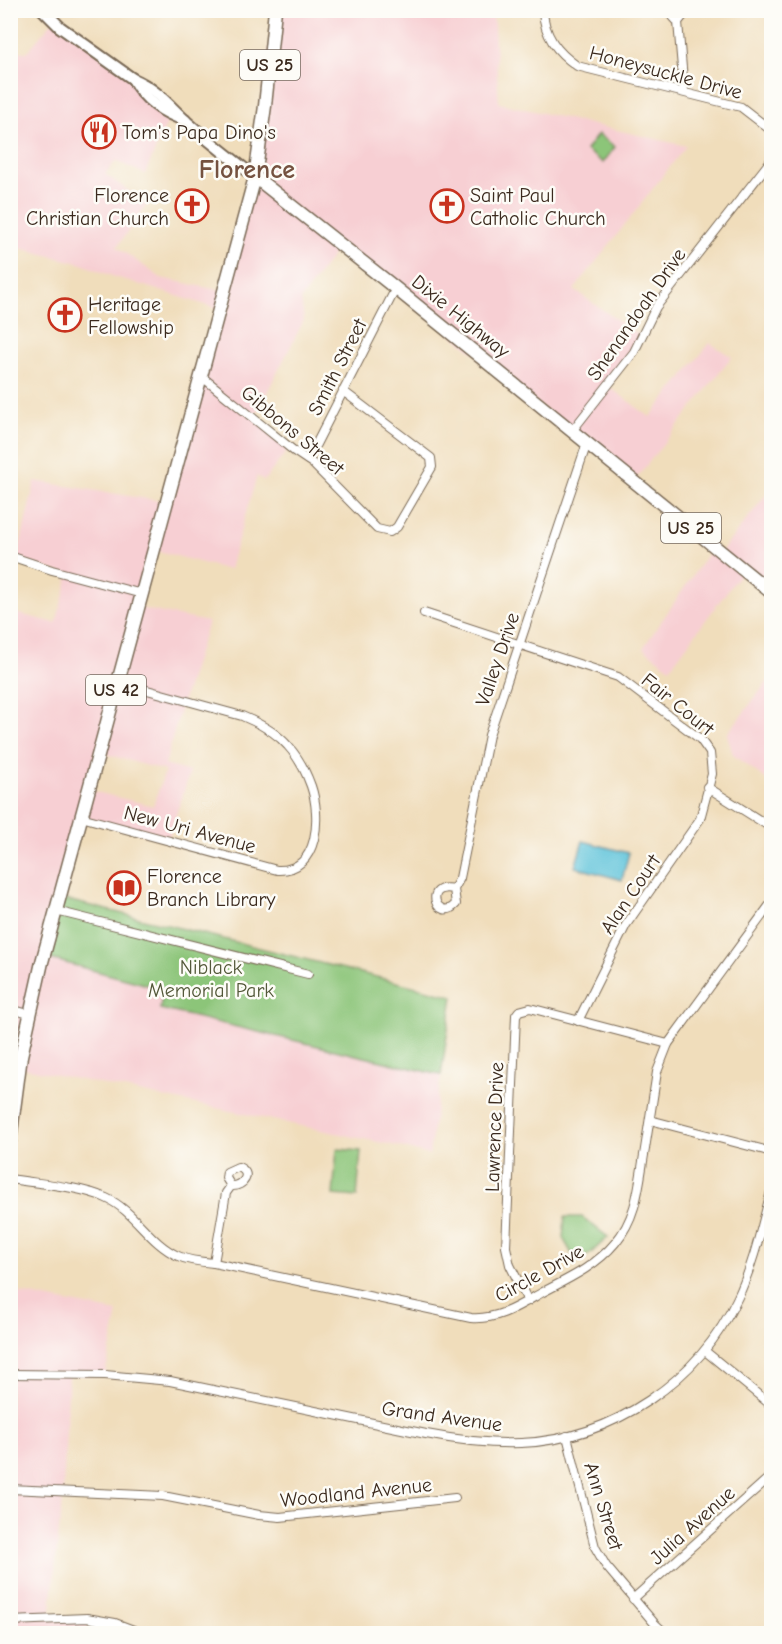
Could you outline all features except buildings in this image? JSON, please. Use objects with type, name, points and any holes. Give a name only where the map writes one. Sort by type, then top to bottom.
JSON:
[{"type":"main road","name":"US 25","points":[[255,177],[264,119],[275,10]]},
{"type":"main road","name":"Dixie Highway","points":[[255,177],[396,288],[771,593]]},
{"type":"main road","name":"US 42","points":[[10,1140],[16,1088],[29,1014],[255,177]]},
{"type":"street","points":[[43,10],[60,27],[134,79],[139,90],[170,116],[185,121],[255,177]]},
{"type":"street","name":"Honeysuckle Drive","points":[[543,10],[548,35],[555,48],[577,66],[741,107],[771,131]]},
{"type":"street","points":[[667,10],[678,22],[684,91]]},
{"type":"street","points":[[678,22],[688,10]]},
{"type":"street","name":"Shenandoah Drive","points":[[572,431],[634,352],[656,308],[771,159]]},
{"type":"street","name":"Smith Street","points":[[308,460],[396,288]]},
{"type":"street","name":"Gibbons Street","points":[[201,376],[308,460],[377,529],[390,532],[397,527],[432,467],[431,458],[343,391]]},
{"type":"street","name":"Valley Drive","points":[[454,889],[460,878],[489,735],[587,443]]},
{"type":"street","points":[[10,556],[52,570],[142,594]]},
{"type":"street","name":"Fair Court","points":[[424,613],[618,677],[694,734],[706,746],[711,759],[712,774],[707,787]]},
{"type":"street","name":"New Uri Avenue","points":[[81,817],[277,870],[289,869],[301,863],[309,854],[314,841],[317,816],[311,788],[299,760],[279,737],[242,716],[118,682]]},
{"type":"street","points":[[707,787],[771,828]]},
{"type":"street","name":"Alan Court","points":[[578,1021],[626,925],[696,828],[707,787]]},
{"type":"street","name":"Circle Drive","points":[[10,1179],[91,1193],[108,1199],[126,1212],[153,1240],[170,1252],[187,1259],[471,1318],[494,1317],[509,1312],[576,1275],[607,1252],[621,1235],[638,1197],[657,1072],[668,1044],[771,903]]},
{"type":"street","points":[[56,911],[308,974]]},
{"type":"street","name":"Lawrence Drive","points":[[528,1301],[510,1265],[506,1247],[515,1020],[519,1011],[530,1008],[578,1021]]},
{"type":"street","points":[[10,1009],[29,1014]]},
{"type":"street","points":[[578,1021],[668,1044]]},
{"type":"street","points":[[650,1120],[771,1152]]},
{"type":"street","points":[[214,1263],[226,1193],[231,1186]]},
{"type":"street","name":"Grand Avenue","points":[[10,1374],[105,1375],[170,1381],[468,1441],[522,1443],[567,1436],[604,1425],[644,1404],[675,1381],[705,1351],[729,1315],[747,1277],[771,1188]]},
{"type":"street","points":[[705,1351],[771,1406]]},
{"type":"street","name":"Ann Street","points":[[567,1436],[595,1547],[606,1566],[666,1634]]},
{"type":"street","name":"Julia Avenue","points":[[633,1599],[771,1475]]},
{"type":"street","name":"Woodland Avenue","points":[[10,1489],[163,1496],[280,1517],[455,1498]]},
{"type":"street","points":[[10,1621],[87,1618],[115,1623],[144,1634]]},
{"type":"shaded area","points":[[43,11],[62,11],[54,21],[133,79],[170,116],[145,174],[116,161],[105,174],[147,204],[117,247],[161,278],[223,291],[242,218],[275,11],[493,11],[499,103],[686,146],[574,290],[642,337],[608,386],[650,417],[710,343],[732,357],[634,481],[340,245],[301,299],[304,320],[254,418],[290,447],[264,481],[257,476],[229,570],[154,550],[139,608],[208,622],[165,765],[190,772],[168,840],[81,817],[44,957],[163,989],[161,1009],[441,1075],[429,1155],[397,1146],[19,1067],[11,1106],[11,612],[56,623],[69,575],[17,559],[35,481],[167,502],[219,309],[112,276],[79,263],[11,246],[11,51],[27,52],[53,21]],"holes":[[[99,752],[165,771],[153,806],[88,790]]]},
{"type":"shaded area","points":[[770,490],[771,593],[743,570],[670,668],[643,648],[713,546],[721,552]]},
{"type":"shaded area","points":[[771,677],[771,783],[733,755],[727,734]]},
{"type":"shaded area","points":[[10,1291],[118,1312],[105,1375],[69,1375],[63,1491],[50,1618],[87,1618],[88,1633],[11,1633]]},
{"type":"green space","points":[[598,134],[615,147],[603,163],[586,150]]},
{"type":"green space","name":"Niblack Memorial Park","points":[[59,898],[453,996],[441,1075],[160,1009],[163,989],[43,957]]},
{"type":"green space","points":[[337,1149],[361,1151],[357,1197],[333,1195]]},
{"type":"green space","points":[[565,1217],[582,1217],[608,1237],[590,1254],[576,1261],[563,1238]]},
{"type":"water","points":[[583,841],[629,853],[622,880],[575,867]]},
{"type":"place","name":"Tom's Papa Dino's","points":[[99,132]]},
{"type":"place","name":"Florence Christian Church","points":[[192,206]]},
{"type":"place","name":"Saint Paul Catholic Church","points":[[447,206]]},
{"type":"place","name":"Heritage Fellowship","points":[[65,315]]},
{"type":"place","name":"Florence Branch Library","points":[[124,888]]},
{"type":"district","name":"Florence","points":[[247,169]]}]
